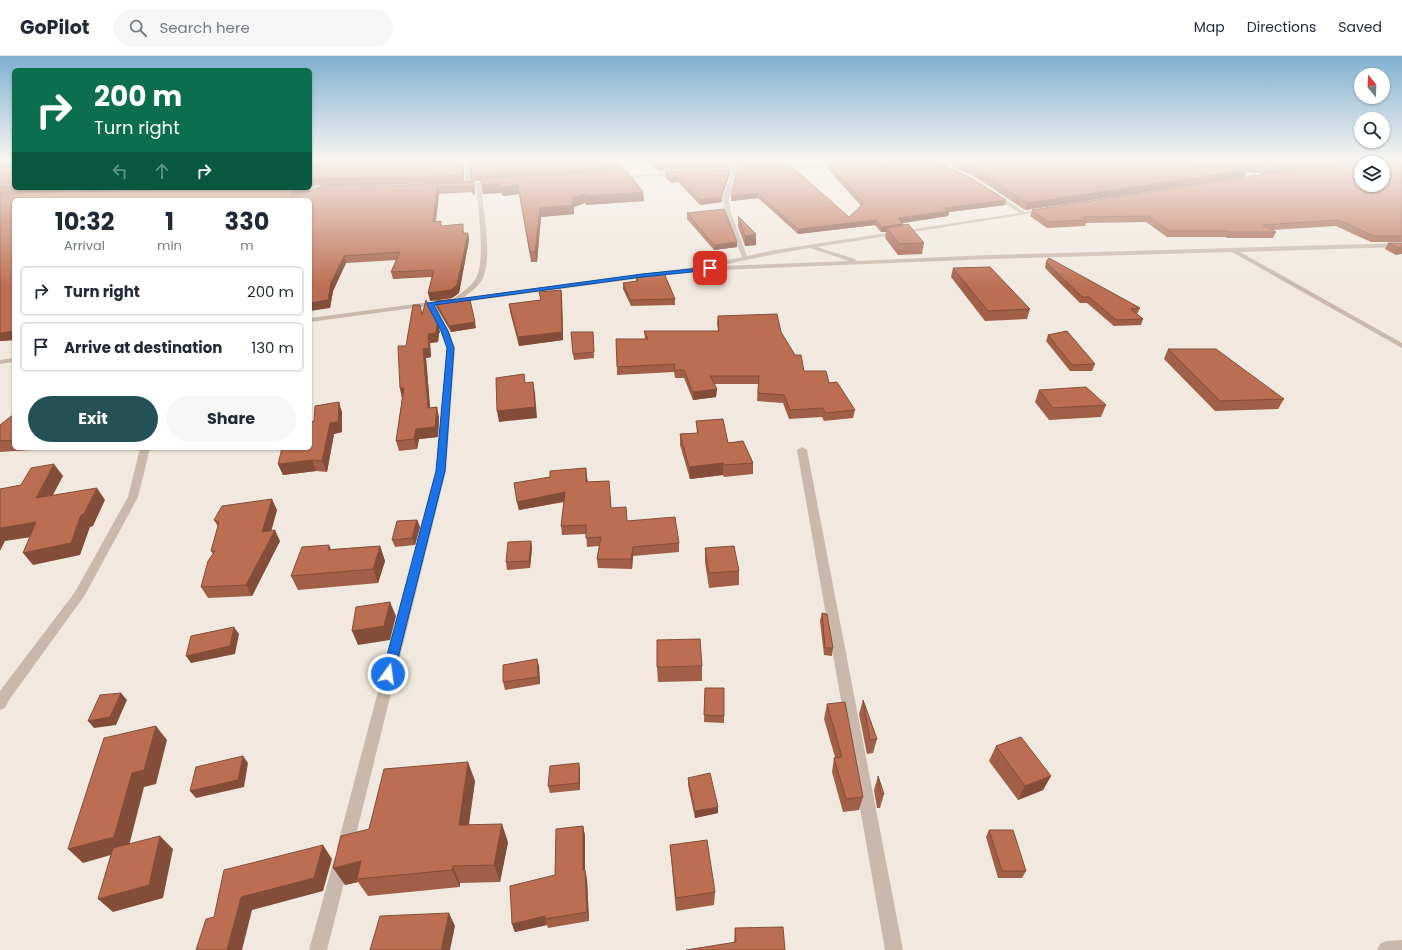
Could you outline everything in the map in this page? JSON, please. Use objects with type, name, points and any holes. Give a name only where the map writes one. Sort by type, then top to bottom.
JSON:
[{"type":"street","points":[[454,301],[476,284],[481,275],[483,258],[479,203]]},
{"type":"street","points":[[727,203],[728,213],[745,258]]},
{"type":"street","points":[[1007,203],[1024,214]]},
{"type":"street","points":[[312,320],[694,269],[745,258],[810,247],[1048,211]]},
{"type":"street","points":[[694,269],[861,263],[990,256],[1402,245]]},
{"type":"street","points":[[810,247],[861,263]]},
{"type":"street","points":[[1235,250],[1402,346]]},
{"type":"street","points":[[318,950],[441,471],[450,348],[444,331],[430,304]]},
{"type":"street","points":[[0,362],[12,360]]},
{"type":"street","points":[[0,704],[4,696],[79,595],[133,497],[145,450]]},
{"type":"street","points":[[802,450],[894,950]]},
{"type":"street","points":[[1386,950],[1402,948]]},
{"type":"building","points":[[0,203],[12,203],[12,331],[0,333]]},
{"type":"building","points":[[312,203],[435,203],[433,222],[441,221],[441,226],[463,224],[463,233],[468,233],[457,285],[451,290],[428,293],[434,270],[391,272],[400,252],[344,256],[331,283],[328,300],[312,303]]},
{"type":"building","points":[[521,203],[573,203],[573,205],[540,208],[535,252],[530,252]]},
{"type":"building","points":[[769,203],[833,203],[849,217],[864,203],[985,203],[943,208],[949,211],[898,218],[903,224],[882,227],[876,220],[798,229]]},
{"type":"building","points":[[1080,203],[1402,203],[1402,236],[1374,236],[1339,220],[1263,225],[1276,232],[1169,231],[1148,216],[1083,217],[1087,220],[1048,222],[1032,210]]},
{"type":"building","points":[[724,209],[737,242],[714,245],[687,213]]},
{"type":"building","points":[[738,216],[756,234],[745,236]]},
{"type":"building","points":[[908,224],[924,243],[899,244],[887,228]]},
{"type":"building","points":[[1388,243],[1402,243],[1402,248],[1400,248]]},
{"type":"building","points":[[1049,258],[1140,308],[1131,309],[1143,319],[1116,320],[1089,297],[1082,297],[1046,262]]},
{"type":"building","points":[[990,267],[1030,309],[988,311],[953,268]]},
{"type":"building","points":[[664,273],[675,299],[630,300],[623,283],[638,281],[636,275]]},
{"type":"building","points":[[561,290],[562,332],[518,337],[509,304],[541,300],[539,292]]},
{"type":"building","points":[[456,299],[455,302],[470,300],[475,322],[449,326],[435,301]]},
{"type":"building","points":[[426,300],[438,324],[436,333],[428,334],[429,348],[423,349],[428,408],[437,407],[435,427],[416,429],[414,439],[396,441],[404,388],[400,388],[398,346],[406,346],[413,305],[420,305],[422,315]]},
{"type":"building","points":[[777,314],[781,332],[795,355],[801,355],[804,371],[826,371],[829,383],[837,382],[855,410],[825,413],[823,408],[790,410],[784,395],[758,393],[759,376],[710,376],[717,389],[693,392],[684,370],[674,370],[675,364],[617,367],[616,339],[648,339],[644,331],[719,331],[718,316]]},
{"type":"building","points":[[1067,331],[1095,364],[1072,365],[1048,335]]},
{"type":"building","points":[[571,332],[593,332],[594,352],[573,354]]},
{"type":"building","points":[[1168,349],[1216,349],[1284,399],[1220,401]]},
{"type":"building","points":[[524,374],[525,383],[533,382],[535,407],[497,411],[496,378]]},
{"type":"building","points":[[1086,387],[1106,405],[1053,408],[1039,390]]},
{"type":"building","points":[[339,402],[338,422],[330,423],[322,461],[312,460],[278,464],[282,450],[312,450],[312,422],[314,421],[315,406]]},
{"type":"building","points":[[12,416],[12,440],[0,441],[0,425]]},
{"type":"building","points":[[723,419],[728,443],[743,441],[753,463],[724,465],[723,463],[689,467],[680,434],[698,433],[696,421]]},
{"type":"building","points":[[54,464],[36,498],[97,488],[84,514],[81,515],[71,543],[23,553],[36,522],[0,528],[0,489],[21,485],[31,468]]},
{"type":"building","points":[[586,468],[586,482],[609,481],[611,508],[626,507],[627,521],[675,517],[679,543],[633,547],[631,559],[597,559],[601,537],[586,538],[586,525],[561,526],[565,492],[517,502],[514,483],[550,477],[550,471]]},
{"type":"building","points":[[272,499],[262,532],[275,530],[246,585],[201,587],[208,561],[215,551],[211,551],[219,522],[214,520],[222,506]]},
{"type":"building","points":[[417,520],[412,538],[392,540],[397,521]]},
{"type":"building","points":[[531,541],[529,561],[506,562],[508,542]]},
{"type":"building","points":[[329,545],[328,550],[380,546],[373,569],[291,576],[302,547]]},
{"type":"building","points":[[734,546],[739,571],[709,573],[705,548]]},
{"type":"building","points":[[390,602],[384,626],[352,631],[356,607]]},
{"type":"building","points":[[822,613],[827,614],[833,648],[825,648]]},
{"type":"building","points":[[234,627],[230,646],[186,656],[191,636]]},
{"type":"building","points":[[700,639],[702,666],[657,667],[657,640]]},
{"type":"building","points":[[537,659],[538,677],[503,682],[503,665]]},
{"type":"building","points":[[705,688],[724,688],[724,716],[704,715]]},
{"type":"building","points":[[121,693],[110,717],[88,721],[100,695]]},
{"type":"building","points":[[863,700],[877,739],[870,740]]},
{"type":"building","points":[[845,702],[863,797],[846,799],[834,758],[842,757],[827,704]]},
{"type":"building","points":[[156,726],[144,770],[132,773],[114,837],[68,849],[104,738]]},
{"type":"building","points":[[1021,737],[1051,776],[1025,786],[996,746]]},
{"type":"building","points":[[243,756],[238,780],[190,791],[196,767]]},
{"type":"building","points":[[468,762],[459,825],[502,824],[494,865],[453,866],[452,870],[357,879],[361,861],[333,868],[341,836],[369,829],[384,769]]},
{"type":"building","points":[[579,763],[579,783],[548,786],[550,766]]},
{"type":"building","points":[[710,773],[718,807],[695,811],[688,778]]},
{"type":"building","points":[[878,776],[884,794],[881,794]]},
{"type":"building","points":[[583,826],[583,870],[585,870],[587,912],[545,919],[545,916],[512,924],[510,886],[555,875],[556,829]]},
{"type":"building","points":[[989,830],[1013,830],[1026,871],[1002,871]]},
{"type":"building","points":[[160,836],[149,885],[98,899],[113,848]]},
{"type":"building","points":[[707,840],[715,892],[676,898],[670,845]]},
{"type":"building","points":[[323,845],[314,878],[241,897],[227,950],[196,950],[206,919],[214,917],[224,870]]},
{"type":"building","points":[[449,913],[441,950],[370,950],[380,916]]},
{"type":"building","points":[[783,927],[785,950],[686,950],[736,942],[735,928]]},
{"type":"route","points":[[388,674],[441,471],[449,379],[450,348],[444,331],[430,304],[642,275],[710,268]]}]
